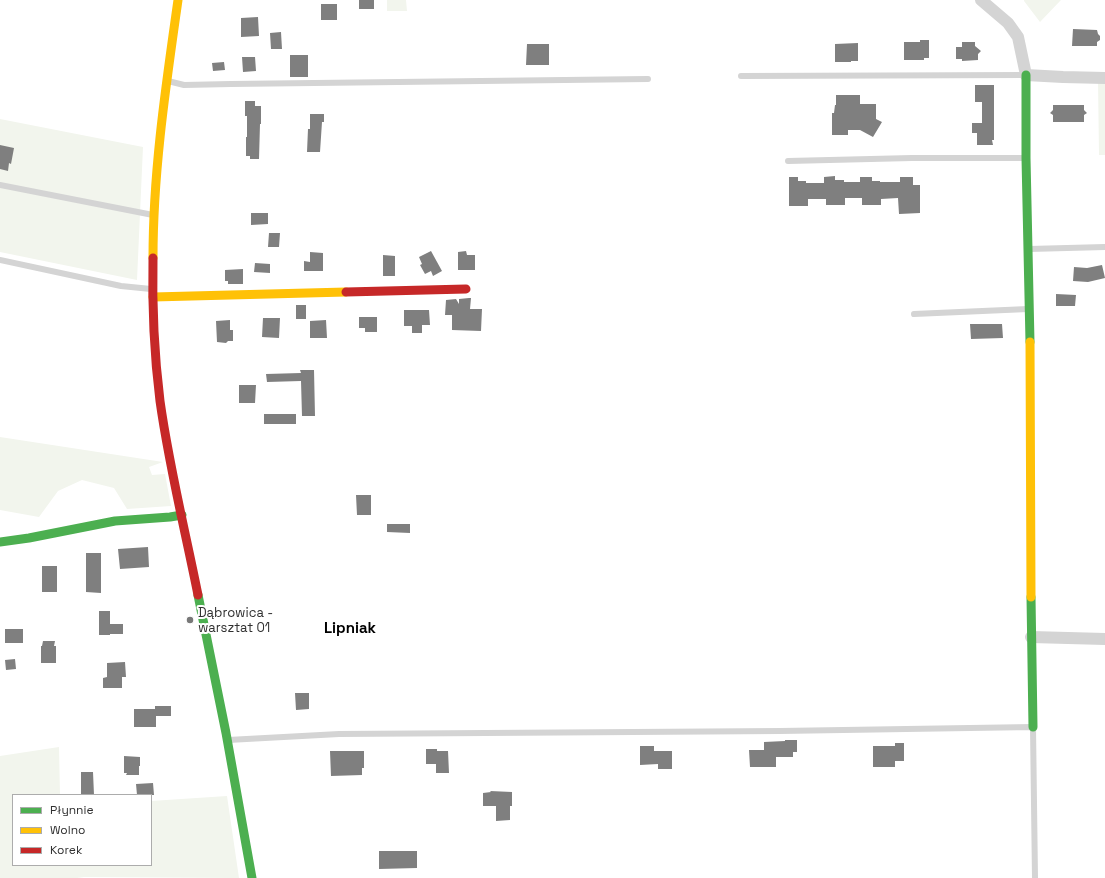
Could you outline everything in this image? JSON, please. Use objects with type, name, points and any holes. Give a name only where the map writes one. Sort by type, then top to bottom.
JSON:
[{"type":"street","points":[[178,0],[166,81],[154,215],[152,293],[158,385],[166,436],[227,740],[252,878]]},
{"type":"street","points":[[981,0],[1008,23],[1018,38],[1026,74],[1026,158],[1031,398],[1031,637],[1033,727]]},
{"type":"street","points":[[1026,74],[1105,78]]},
{"type":"street","points":[[152,293],[466,289]]},
{"type":"street","points":[[0,542],[35,537],[106,522],[182,515]]},
{"type":"street","points":[[1031,637],[1105,639]]},
{"type":"lane","points":[[741,76],[1026,74]]},
{"type":"lane","points":[[166,81],[184,85],[648,78]]},
{"type":"lane","points":[[788,161],[912,158],[1026,158]]},
{"type":"lane","points":[[0,184],[154,215]]},
{"type":"lane","points":[[1028,249],[1105,247]]},
{"type":"lane","points":[[0,260],[146,290],[152,293]]},
{"type":"lane","points":[[914,314],[1029,309]]},
{"type":"lane","points":[[227,740],[339,734],[780,731],[1033,727],[1035,878]]},
{"type":"shaded area","points":[[387,0],[406,0],[407,11],[387,11]]},
{"type":"shaded area","points":[[1024,0],[1061,0],[1040,22]]},
{"type":"shaded area","points":[[1098,80],[1105,80],[1105,155],[1099,155]]},
{"type":"shaded area","points":[[0,119],[143,147],[137,280],[0,252]]},
{"type":"shaded area","points":[[0,437],[163,462],[149,467],[152,475],[165,474],[171,506],[127,509],[114,488],[82,480],[58,491],[39,517],[0,510]]},
{"type":"shaded area","points":[[59,747],[60,794],[12,794],[12,866],[152,866],[152,801],[227,796],[239,878],[0,878],[0,756]]},
{"type":"building","points":[[359,0],[374,0],[374,9],[359,9]]},
{"type":"building","points":[[321,4],[337,4],[337,20],[321,20]]},
{"type":"building","points":[[258,17],[259,36],[241,37],[241,18]]},
{"type":"building","points":[[1073,29],[1097,30],[1100,40],[1097,42],[1097,46],[1072,46]]},
{"type":"building","points":[[281,32],[282,49],[271,49],[270,33]]},
{"type":"building","points":[[920,40],[929,40],[929,58],[924,58],[924,60],[904,60],[904,42],[920,42]]},
{"type":"building","points":[[962,42],[975,42],[975,46],[981,51],[978,54],[978,60],[962,61],[962,59],[956,59],[956,47],[962,47]]},
{"type":"building","points":[[858,43],[858,61],[835,62],[835,44]]},
{"type":"building","points":[[527,44],[549,44],[549,65],[526,65]]},
{"type":"building","points":[[290,55],[308,55],[308,77],[290,77]]},
{"type":"building","points":[[242,57],[255,57],[256,71],[243,72]]},
{"type":"building","points":[[224,62],[225,70],[213,71],[212,63]]},
{"type":"building","points":[[975,85],[994,85],[993,145],[977,145],[977,133],[972,133],[972,123],[982,123],[982,102],[975,102]]},
{"type":"building","points":[[836,95],[860,95],[860,104],[876,104],[876,119],[882,122],[873,137],[860,130],[848,130],[848,135],[832,135],[832,113],[834,113],[836,105]]},
{"type":"building","points":[[245,101],[255,101],[255,106],[261,106],[259,159],[250,159],[250,156],[246,156],[247,116],[245,116]]},
{"type":"building","points":[[1053,105],[1084,105],[1084,110],[1087,113],[1084,115],[1084,122],[1053,122],[1053,115],[1050,113],[1053,110]]},
{"type":"building","points":[[310,114],[324,114],[320,152],[307,152]]},
{"type":"building","points":[[0,145],[14,148],[8,171],[0,169]]},
{"type":"building","points":[[835,176],[835,180],[844,180],[844,182],[860,182],[860,177],[872,177],[872,181],[900,182],[900,177],[913,177],[913,185],[920,185],[920,213],[899,214],[898,198],[881,199],[881,205],[862,205],[862,198],[845,198],[845,205],[826,205],[826,199],[808,199],[808,206],[789,206],[789,177],[798,177],[798,181],[806,181],[806,183],[824,183],[824,177]]},
{"type":"building","points":[[251,213],[268,213],[268,224],[251,225]]},
{"type":"building","points":[[269,233],[280,233],[279,247],[268,247]]},
{"type":"building","points":[[431,251],[442,271],[433,276],[431,271],[425,274],[420,265],[422,264],[419,257]]},
{"type":"building","points":[[466,251],[467,255],[475,255],[475,270],[458,270],[458,252]]},
{"type":"building","points":[[310,252],[323,253],[323,271],[304,271],[304,261],[310,262]]},
{"type":"building","points":[[383,255],[395,256],[395,276],[383,276]]},
{"type":"building","points":[[255,263],[270,264],[270,273],[254,272]]},
{"type":"building","points":[[1102,265],[1105,278],[1088,282],[1073,281],[1074,267],[1087,268]]},
{"type":"building","points":[[243,269],[243,284],[228,284],[228,281],[225,281],[225,270]]},
{"type":"building","points":[[1056,294],[1076,295],[1075,306],[1056,306]]},
{"type":"building","points":[[471,298],[470,309],[482,309],[481,331],[452,330],[452,315],[445,315],[446,300],[456,299],[459,304],[459,299]]},
{"type":"building","points":[[296,305],[306,305],[306,319],[296,319]]},
{"type":"building","points":[[404,310],[429,310],[430,325],[422,325],[422,333],[412,333],[412,326],[404,326]]},
{"type":"building","points":[[359,317],[377,317],[377,332],[365,332],[365,328],[359,328]]},
{"type":"building","points":[[263,318],[280,318],[279,338],[262,337]]},
{"type":"building","points":[[230,320],[230,330],[233,330],[233,341],[228,341],[226,343],[217,342],[216,321]]},
{"type":"building","points":[[326,320],[327,338],[310,338],[310,321]]},
{"type":"building","points":[[970,324],[1002,324],[1003,338],[971,339]]},
{"type":"building","points":[[300,370],[314,370],[315,416],[302,416],[301,381],[267,382],[266,374],[301,373]]},
{"type":"building","points":[[239,385],[256,385],[255,403],[239,403]]},
{"type":"building","points":[[264,414],[296,414],[296,424],[264,424]]},
{"type":"building","points":[[356,495],[371,495],[371,515],[357,515]]},
{"type":"building","points":[[387,524],[410,524],[410,533],[387,532]]},
{"type":"building","points":[[148,547],[149,567],[120,569],[118,549]]},
{"type":"building","points":[[86,553],[101,553],[101,593],[86,592]]},
{"type":"building","points":[[42,566],[57,566],[57,592],[42,592]]},
{"type":"building","points":[[99,611],[110,611],[110,624],[123,624],[123,634],[99,635]]},
{"type":"building","points":[[5,629],[23,629],[23,643],[5,643]]},
{"type":"building","points":[[43,641],[55,641],[54,646],[56,646],[56,663],[41,663],[41,646]]},
{"type":"building","points":[[15,659],[16,669],[6,670],[5,660]]},
{"type":"building","points":[[125,662],[126,677],[122,677],[122,688],[103,688],[103,678],[107,677],[107,663]]},
{"type":"building","points":[[295,693],[309,693],[309,709],[296,710]]},
{"type":"building","points":[[155,706],[171,706],[171,716],[156,716],[156,727],[134,727],[134,709],[155,709]]},
{"type":"building","points":[[797,740],[797,752],[793,752],[793,757],[776,757],[776,767],[750,767],[749,750],[764,750],[764,742]]},
{"type":"building","points":[[895,743],[904,743],[904,761],[895,761],[895,767],[873,767],[873,746],[895,746]]},
{"type":"building","points":[[640,746],[654,746],[654,751],[672,751],[672,769],[658,769],[658,764],[640,765]]},
{"type":"building","points":[[426,749],[448,751],[449,773],[436,773],[436,764],[426,764]]},
{"type":"building","points":[[330,751],[364,751],[364,768],[362,768],[362,775],[331,776]]},
{"type":"building","points":[[124,756],[140,757],[139,775],[126,775],[127,773],[124,773]]},
{"type":"building","points":[[81,772],[93,772],[94,794],[81,794]]},
{"type":"building","points":[[153,783],[154,795],[137,794],[136,784]]},
{"type":"building","points":[[490,791],[512,792],[510,820],[496,821],[496,806],[483,806],[483,793],[491,792]]},
{"type":"building","points":[[379,851],[417,851],[417,868],[379,869]]},
{"type":"traffic: fast","points":[[1026,75],[1026,158],[1030,342]]},
{"type":"traffic: fast","points":[[0,542],[29,538],[115,521],[182,515]]},
{"type":"traffic: fast","points":[[198,595],[226,733],[252,878]]},
{"type":"traffic: fast","points":[[1031,597],[1033,727]]},
{"type":"traffic: slow","points":[[153,258],[155,193],[158,161],[178,0]]},
{"type":"traffic: slow","points":[[153,297],[346,292]]},
{"type":"traffic: slow","points":[[1030,342],[1031,597]]},
{"type":"traffic: jam","points":[[153,258],[154,330],[160,401],[173,474],[198,595]]},
{"type":"traffic: jam","points":[[346,292],[466,289]]},
{"type":"place","name":"Dąbrowica - warsztat 01","points":[[190,620]]},
{"type":"district","name":"Lipniak","points":[[350,629]]}]
